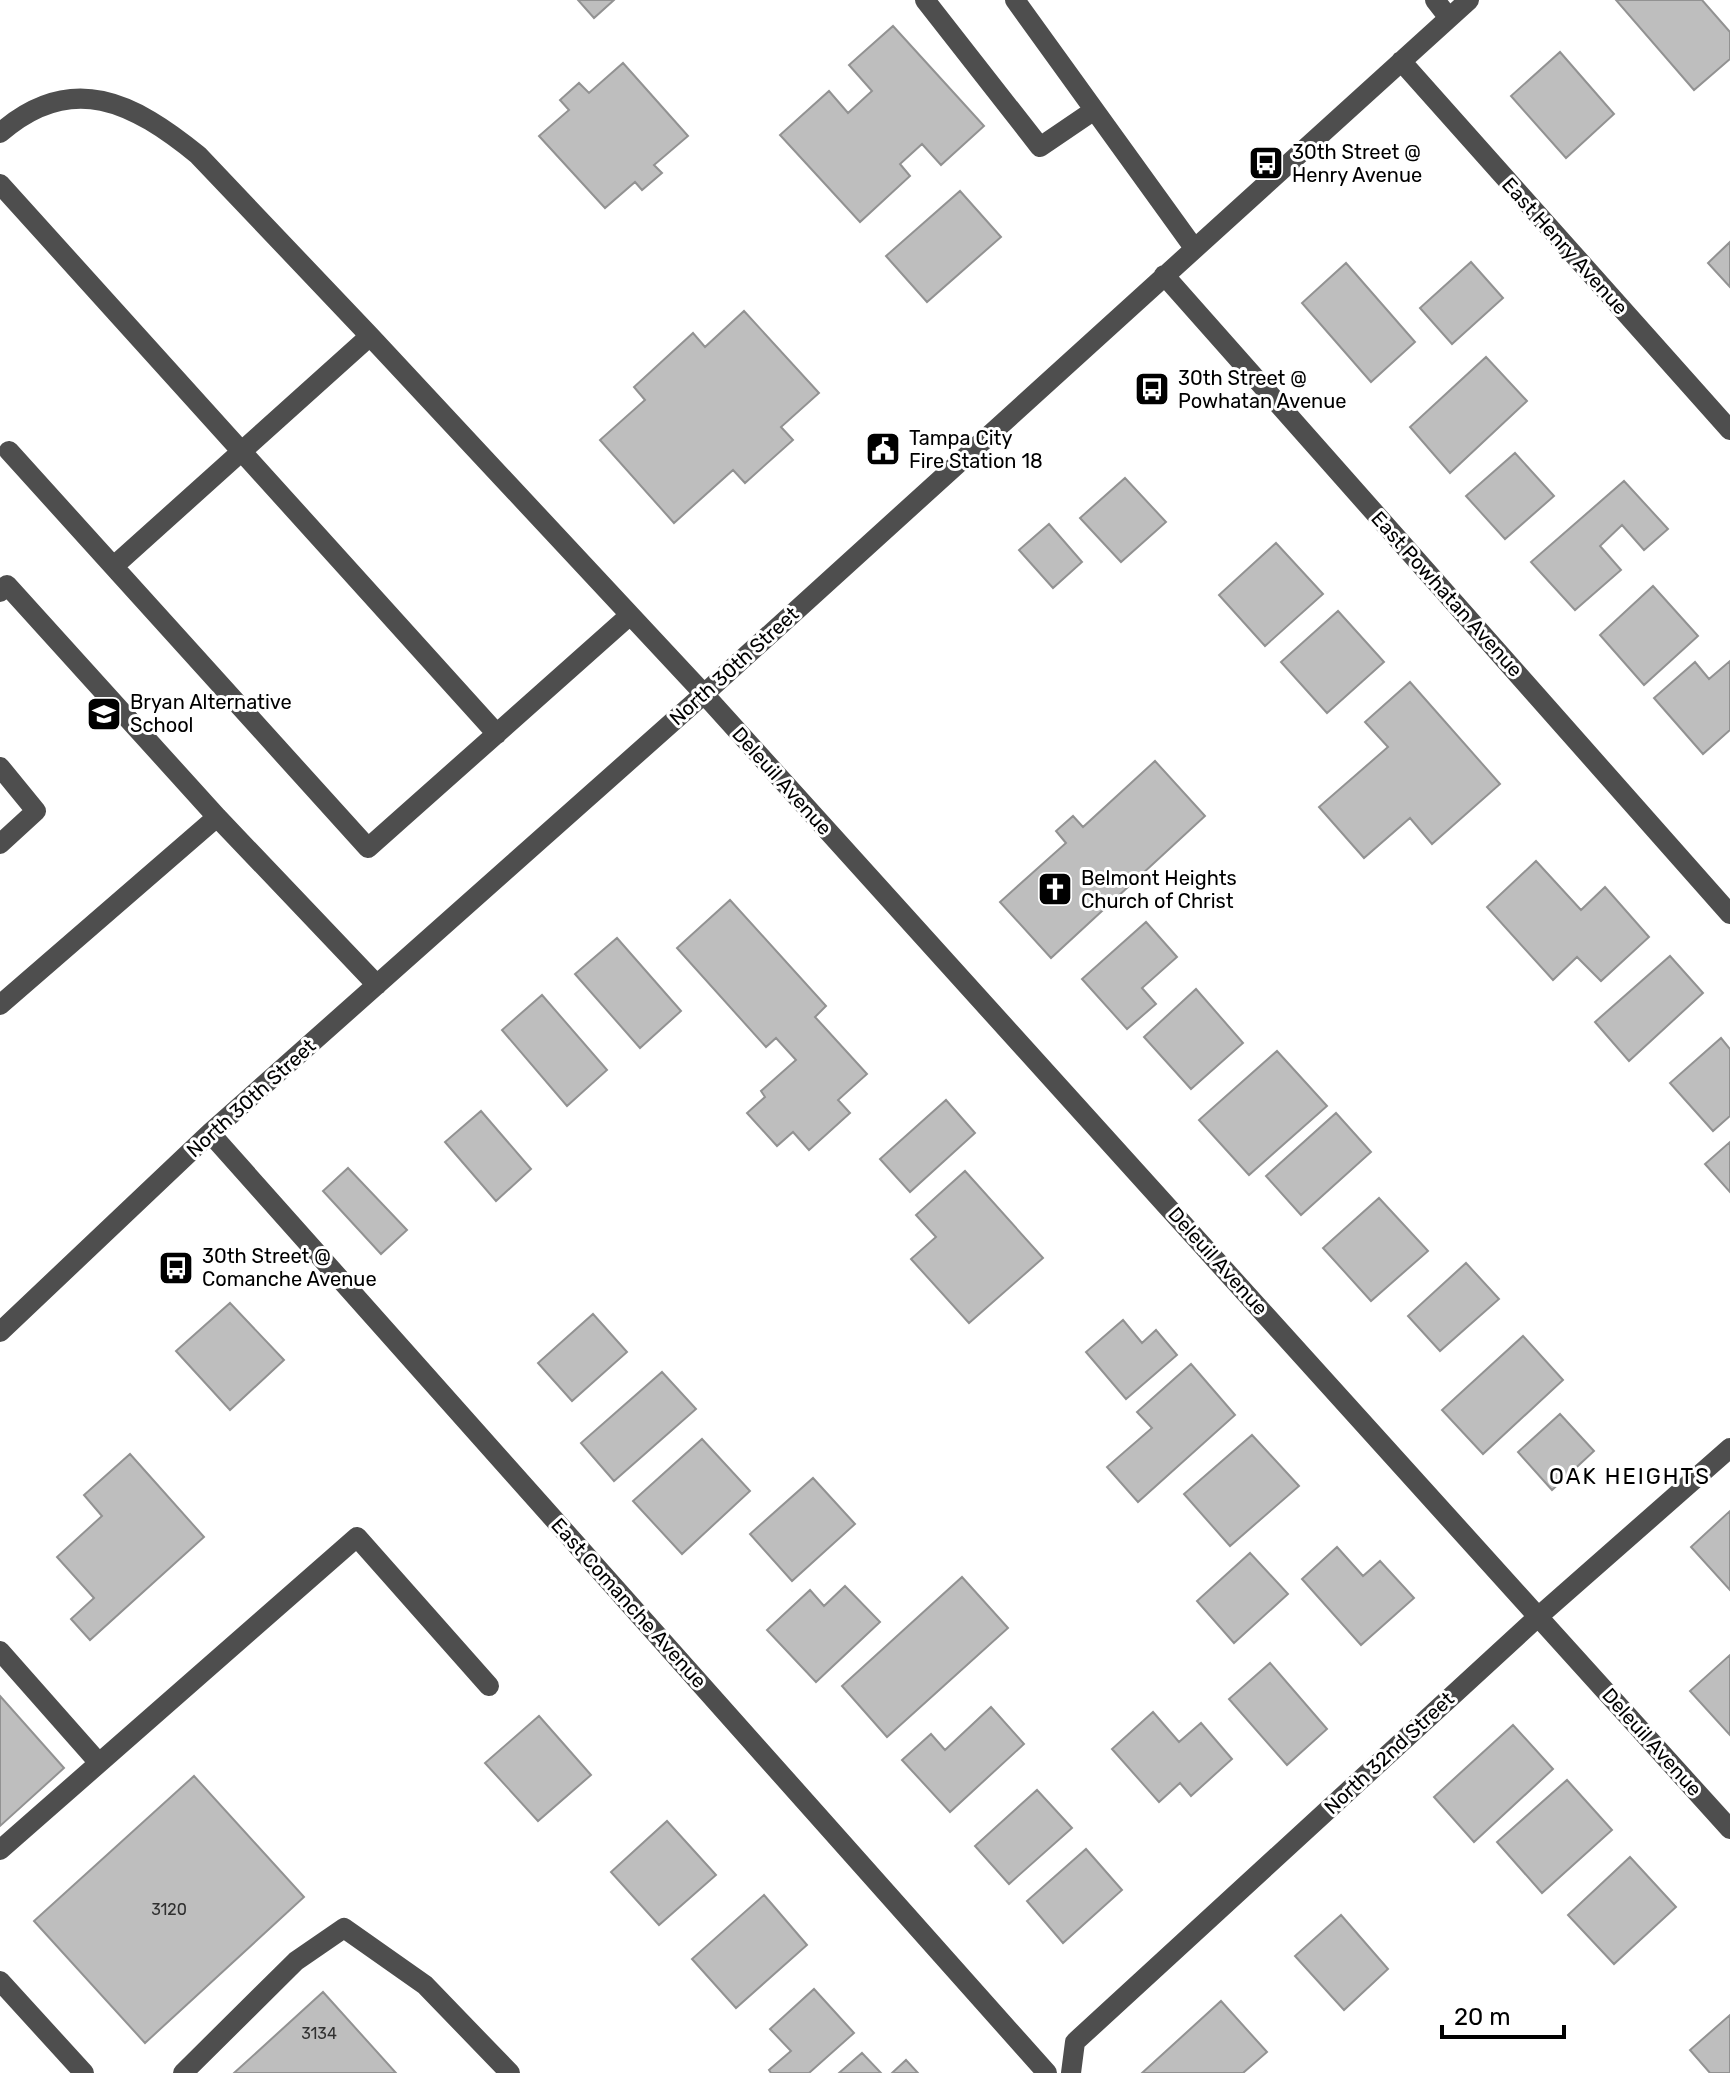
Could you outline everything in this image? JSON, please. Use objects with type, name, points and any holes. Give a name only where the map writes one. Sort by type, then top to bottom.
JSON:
[{"type":"street","points":[[925,0],[1040,147],[1093,111]]},
{"type":"street","points":[[1015,0],[1194,248]]},
{"type":"street","points":[[1435,0],[1449,18]]},
{"type":"street","name":"North 30th Street","points":[[0,1332],[210,1133],[704,694],[1469,0]]},
{"type":"street","name":"East Henry Avenue","points":[[1401,61],[1730,430]]},
{"type":"street","name":"Deleuil Avenue","points":[[0,133],[26,114],[65,100],[99,100],[134,110],[198,155],[704,694],[1730,1829]]},
{"type":"street","points":[[0,184],[497,734]]},
{"type":"street","name":"East Powhatan Avenue","points":[[1164,275],[1730,914]]},
{"type":"street","points":[[114,566],[370,336]]},
{"type":"street","points":[[9,451],[368,848],[629,616]]},
{"type":"street","points":[[0,592],[7,585],[217,817],[377,985]]},
{"type":"street","points":[[0,767],[36,811],[0,844]]},
{"type":"street","points":[[0,1005],[217,817]]},
{"type":"street","name":"East Comanche Avenue","points":[[210,1133],[1047,2073]]},
{"type":"street","name":"North 32nd Street","points":[[1071,2073],[1075,2042],[1539,1616],[1730,1448]]},
{"type":"street","points":[[0,1850],[357,1537],[489,1686]]},
{"type":"street","points":[[0,1651],[99,1763]]},
{"type":"street","points":[[183,2073],[296,1961],[344,1928],[425,1985],[510,2073]]},
{"type":"street","points":[[0,1981],[84,2073]]},
{"type":"building","points":[[578,0],[614,0],[594,18]]},
{"type":"building","points":[[1616,0],[1702,0],[1730,32],[1730,59],[1694,90]]},
{"type":"building","points":[[893,26],[984,126],[941,165],[922,144],[900,164],[910,176],[860,222],[780,135],[829,91],[848,113],[872,91],[849,65]]},
{"type":"building","points":[[1560,52],[1614,114],[1566,158],[1511,96]]},
{"type":"building","points":[[623,63],[688,136],[654,165],[662,173],[642,190],[635,182],[605,208],[539,136],[569,110],[560,100],[579,83],[589,93]]},
{"type":"building","points":[[960,191],[1001,237],[927,302],[886,256]]},
{"type":"building","points":[[1730,242],[1730,287],[1708,263]]},
{"type":"building","points":[[1471,262],[1503,298],[1452,344],[1420,308]]},
{"type":"building","points":[[1346,263],[1415,342],[1371,382],[1302,303]]},
{"type":"building","points":[[744,311],[819,393],[781,427],[793,440],[745,483],[733,470],[674,523],[600,440],[645,400],[634,387],[693,333],[705,347]]},
{"type":"building","points":[[1486,357],[1527,401],[1450,473],[1410,427]]},
{"type":"building","points":[[1515,453],[1554,496],[1505,539],[1466,496]]},
{"type":"building","points":[[1125,478],[1166,522],[1121,562],[1080,518]]},
{"type":"building","points":[[1624,481],[1668,529],[1644,550],[1622,525],[1600,546],[1621,570],[1575,610],[1531,562]]},
{"type":"building","points":[[1049,524],[1082,562],[1053,588],[1019,550]]},
{"type":"building","points":[[1276,543],[1323,594],[1265,646],[1219,595]]},
{"type":"building","points":[[1653,586],[1698,636],[1644,685],[1600,635]]},
{"type":"building","points":[[1338,611],[1384,662],[1327,713],[1281,662]]},
{"type":"building","points":[[1730,661],[1730,730],[1703,754],[1654,698],[1695,662],[1709,679]]},
{"type":"building","points":[[1410,682],[1500,784],[1432,844],[1410,818],[1364,858],[1319,807],[1388,747],[1365,722]]},
{"type":"building","points":[[1155,761],[1205,816],[1051,958],[1000,902],[1066,843],[1056,831],[1073,816],[1083,827]]},
{"type":"building","points":[[1536,861],[1581,910],[1605,887],[1649,937],[1601,981],[1577,957],[1553,980],[1487,907]]},
{"type":"building","points":[[730,900],[826,1006],[815,1017],[867,1074],[838,1100],[850,1113],[809,1150],[793,1132],[777,1146],[747,1113],[765,1097],[761,1091],[796,1060],[776,1038],[766,1047],[677,948]]},
{"type":"building","points":[[1146,922],[1177,957],[1142,988],[1156,1004],[1127,1029],[1082,979]]},
{"type":"building","points":[[617,938],[681,1011],[640,1048],[575,974]]},
{"type":"building","points":[[1670,956],[1703,993],[1629,1061],[1595,1022]]},
{"type":"building","points":[[1196,989],[1243,1043],[1191,1089],[1144,1037]]},
{"type":"building","points":[[542,995],[607,1070],[567,1106],[502,1030]]},
{"type":"building","points":[[1721,1038],[1730,1049],[1730,1116],[1713,1131],[1670,1083]]},
{"type":"building","points":[[1277,1051],[1327,1106],[1249,1175],[1199,1120]]},
{"type":"building","points":[[946,1100],[975,1133],[910,1192],[880,1159]]},
{"type":"building","points":[[481,1111],[531,1169],[496,1201],[445,1142]]},
{"type":"building","points":[[1336,1113],[1371,1152],[1301,1215],[1266,1176]]},
{"type":"building","points":[[1730,1142],[1730,1192],[1705,1164]]},
{"type":"building","points":[[348,1168],[407,1230],[381,1254],[323,1191]]},
{"type":"building","points":[[965,1171],[1043,1258],[969,1323],[911,1259],[936,1237],[916,1215]]},
{"type":"building","points":[[1379,1198],[1428,1251],[1371,1301],[1323,1248]]},
{"type":"building","points":[[1466,1263],[1499,1299],[1440,1351],[1408,1316]]},
{"type":"building","points":[[230,1303],[284,1360],[230,1410],[176,1351]]},
{"type":"building","points":[[593,1314],[627,1352],[572,1401],[538,1363]]},
{"type":"building","points":[[1123,1320],[1142,1343],[1156,1330],[1177,1355],[1126,1399],[1086,1352]]},
{"type":"building","points":[[1523,1336],[1563,1380],[1483,1454],[1442,1410]]},
{"type":"building","points":[[1191,1364],[1235,1415],[1138,1502],[1107,1467],[1152,1428],[1137,1412]]},
{"type":"building","points":[[662,1372],[696,1409],[614,1481],[581,1443]]},
{"type":"building","points":[[1560,1414],[1594,1451],[1552,1490],[1518,1452]]},
{"type":"building","points":[[1252,1435],[1299,1486],[1230,1546],[1184,1494]]},
{"type":"building","points":[[702,1439],[750,1491],[682,1554],[633,1501]]},
{"type":"building","points":[[130,1454],[204,1537],[90,1640],[71,1619],[94,1598],[57,1557],[102,1516],[84,1495]]},
{"type":"building","points":[[813,1478],[855,1524],[792,1581],[750,1534]]},
{"type":"building","points":[[1730,1511],[1730,1590],[1691,1547]]},
{"type":"building","points":[[1337,1547],[1363,1576],[1380,1561],[1414,1598],[1361,1645],[1302,1579]]},
{"type":"building","points":[[1250,1553],[1288,1594],[1234,1643],[1197,1601]]},
{"type":"building","points":[[962,1577],[1008,1628],[887,1737],[842,1686]]},
{"type":"building","points":[[845,1586],[880,1622],[816,1682],[767,1630],[810,1590],[824,1606]]},
{"type":"building","points":[[1730,1655],[1730,1735],[1690,1691]]},
{"type":"building","points":[[1270,1663],[1327,1729],[1287,1765],[1229,1699]]},
{"type":"building","points":[[0,1696],[64,1768],[0,1826]]},
{"type":"building","points":[[991,1707],[1024,1744],[950,1812],[902,1760],[931,1734],[945,1750]]},
{"type":"building","points":[[1153,1712],[1179,1742],[1201,1723],[1232,1759],[1191,1796],[1180,1783],[1159,1802],[1112,1749]]},
{"type":"building","points":[[539,1716],[591,1775],[538,1821],[485,1763]]},
{"type":"building","points":[[1513,1725],[1553,1769],[1474,1842],[1434,1797]]},
{"type":"building","points":[[194,1776],[304,1897],[145,2043],[34,1921]]},
{"type":"building","points":[[1567,1780],[1612,1830],[1542,1893],[1497,1842]]},
{"type":"building","points":[[1037,1790],[1072,1828],[1009,1884],[975,1846]]},
{"type":"building","points":[[667,1821],[716,1875],[659,1925],[611,1872]]},
{"type":"building","points":[[1086,1849],[1122,1890],[1063,1943],[1027,1901]]},
{"type":"building","points":[[1630,1857],[1676,1907],[1614,1964],[1568,1915]]},
{"type":"building","points":[[764,1895],[807,1945],[736,2008],[692,1959]]},
{"type":"building","points":[[1341,1915],[1388,1969],[1344,2010],[1295,1956]]},
{"type":"building","points":[[814,1989],[854,2033],[809,2073],[771,2073],[769,2070],[791,2051],[770,2029]]},
{"type":"building","points":[[323,1992],[396,2073],[234,2073]]},
{"type":"building","points":[[1221,2001],[1267,2052],[1243,2073],[1142,2073]]},
{"type":"building","points":[[1730,2015],[1730,2073],[1710,2073],[1690,2050]]},
{"type":"building","points":[[862,2053],[881,2073],[839,2073]]},
{"type":"building","points":[[906,2060],[918,2073],[892,2073]]},
{"type":"place","name":"30th Street @ Henry Avenue","points":[[1266,163]]},
{"type":"place","name":"30th Street @ Powhatan Avenue","points":[[1152,389]]},
{"type":"place","name":"Tampa City Fire Station 18","points":[[883,449]]},
{"type":"place","name":"Bryan Alternative School","points":[[104,714]]},
{"type":"place","name":"Belmont Heights Church of Christ","points":[[1055,889]]},
{"type":"place","name":"30th Street @ Comanche Avenue","points":[[176,1268]]},
{"type":"district","name":"OAK HEIGHTS","points":[[1630,1476]]}]
